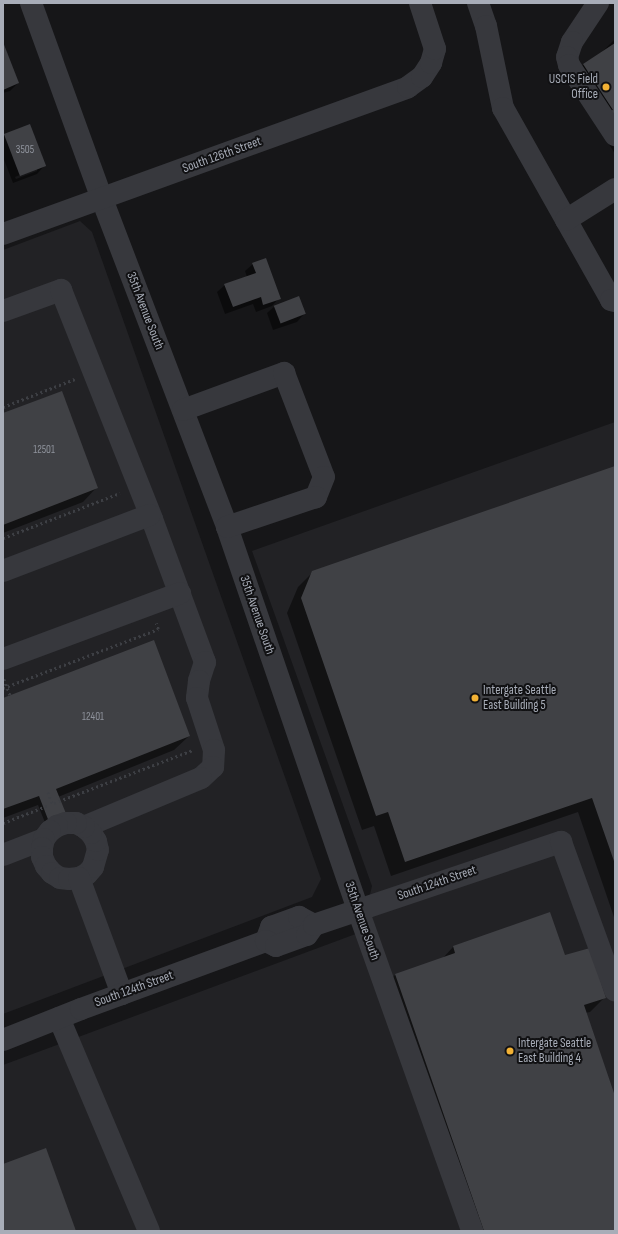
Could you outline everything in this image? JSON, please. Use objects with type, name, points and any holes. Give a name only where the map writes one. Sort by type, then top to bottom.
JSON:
[{"type":"street","name":"35th Avenue South","points":[[31,3],[102,199],[227,528],[358,910],[472,1231]]},
{"type":"street","name":"South 126th Street","points":[[3,234],[408,87],[422,77],[431,63],[435,49],[420,3]]},
{"type":"street","points":[[478,3],[486,26],[503,108],[611,300],[615,301]]},
{"type":"street","points":[[598,3],[572,42],[567,57],[569,65],[615,135]]},
{"type":"street","points":[[566,220],[615,189]]},
{"type":"street","points":[[3,311],[61,290],[150,515],[205,662],[199,681],[197,698],[214,750],[213,767],[201,778],[84,827]]},
{"type":"street","points":[[183,410],[284,374],[324,477],[316,497],[227,528]]},
{"type":"street","points":[[3,570],[150,515]]},
{"type":"street","points":[[3,659],[180,594]]},
{"type":"street","points":[[66,823],[76,823],[84,827],[94,836],[98,850],[94,867],[87,874],[79,878],[69,880],[60,878],[52,873],[46,866],[42,857],[44,839],[50,831],[66,823]]},
{"type":"street","points":[[3,854],[44,839]]},
{"type":"street","name":"South 124th Street","points":[[3,1040],[266,941],[276,946],[307,935],[314,925],[561,842],[615,990]]},
{"type":"street","points":[[79,878],[122,994]]},
{"type":"street","points":[[59,1018],[149,1231]]},
{"type":"path","points":[[3,406],[82,376]]},
{"type":"path","points":[[3,538],[127,490]]},
{"type":"path","points":[[3,688],[158,629],[154,617]]},
{"type":"path","points":[[3,676],[10,695]]},
{"type":"path","points":[[3,823],[194,749]]},
{"type":"shaded area","points":[[80,221],[92,232],[321,879],[312,897],[3,1014],[3,250]]},
{"type":"shaded area","points":[[615,422],[615,1231],[3,1231],[3,1065],[361,932],[372,886],[252,551]]},
{"type":"building","points":[[3,42],[19,83],[3,90]]},
{"type":"building","name":"USCIS Field Office","points":[[615,43],[615,118],[610,111],[613,110],[583,64]]},
{"type":"building","points":[[30,124],[46,166],[20,176],[4,134]]},
{"type":"building","points":[[266,258],[281,299],[263,305],[261,297],[233,307],[224,284],[256,273],[252,263]]},
{"type":"building","points":[[299,296],[306,314],[281,323],[274,306]]},
{"type":"building","points":[[62,391],[98,488],[3,525],[3,413]]},
{"type":"building","name":"Intergate Seattle East Building 5","points":[[615,466],[615,864],[592,798],[405,862],[388,812],[376,816],[301,598],[312,571]]},
{"type":"building","points":[[154,640],[190,736],[56,789],[67,816],[49,822],[39,796],[3,809],[3,698]]},
{"type":"building","name":"Intergate Seattle East Building 4","points":[[550,912],[565,955],[590,948],[606,998],[584,1005],[615,1096],[615,1231],[484,1231],[395,974],[455,953],[453,946]]},
{"type":"building","points":[[46,1148],[76,1231],[3,1231],[3,1164]]},
{"type":"place","name":"USCIS Field Office","points":[[606,87]]},
{"type":"place","name":"Intergate Seattle East Building 5","points":[[475,698]]},
{"type":"place","name":"Intergate Seattle East Building 4","points":[[510,1051]]}]
